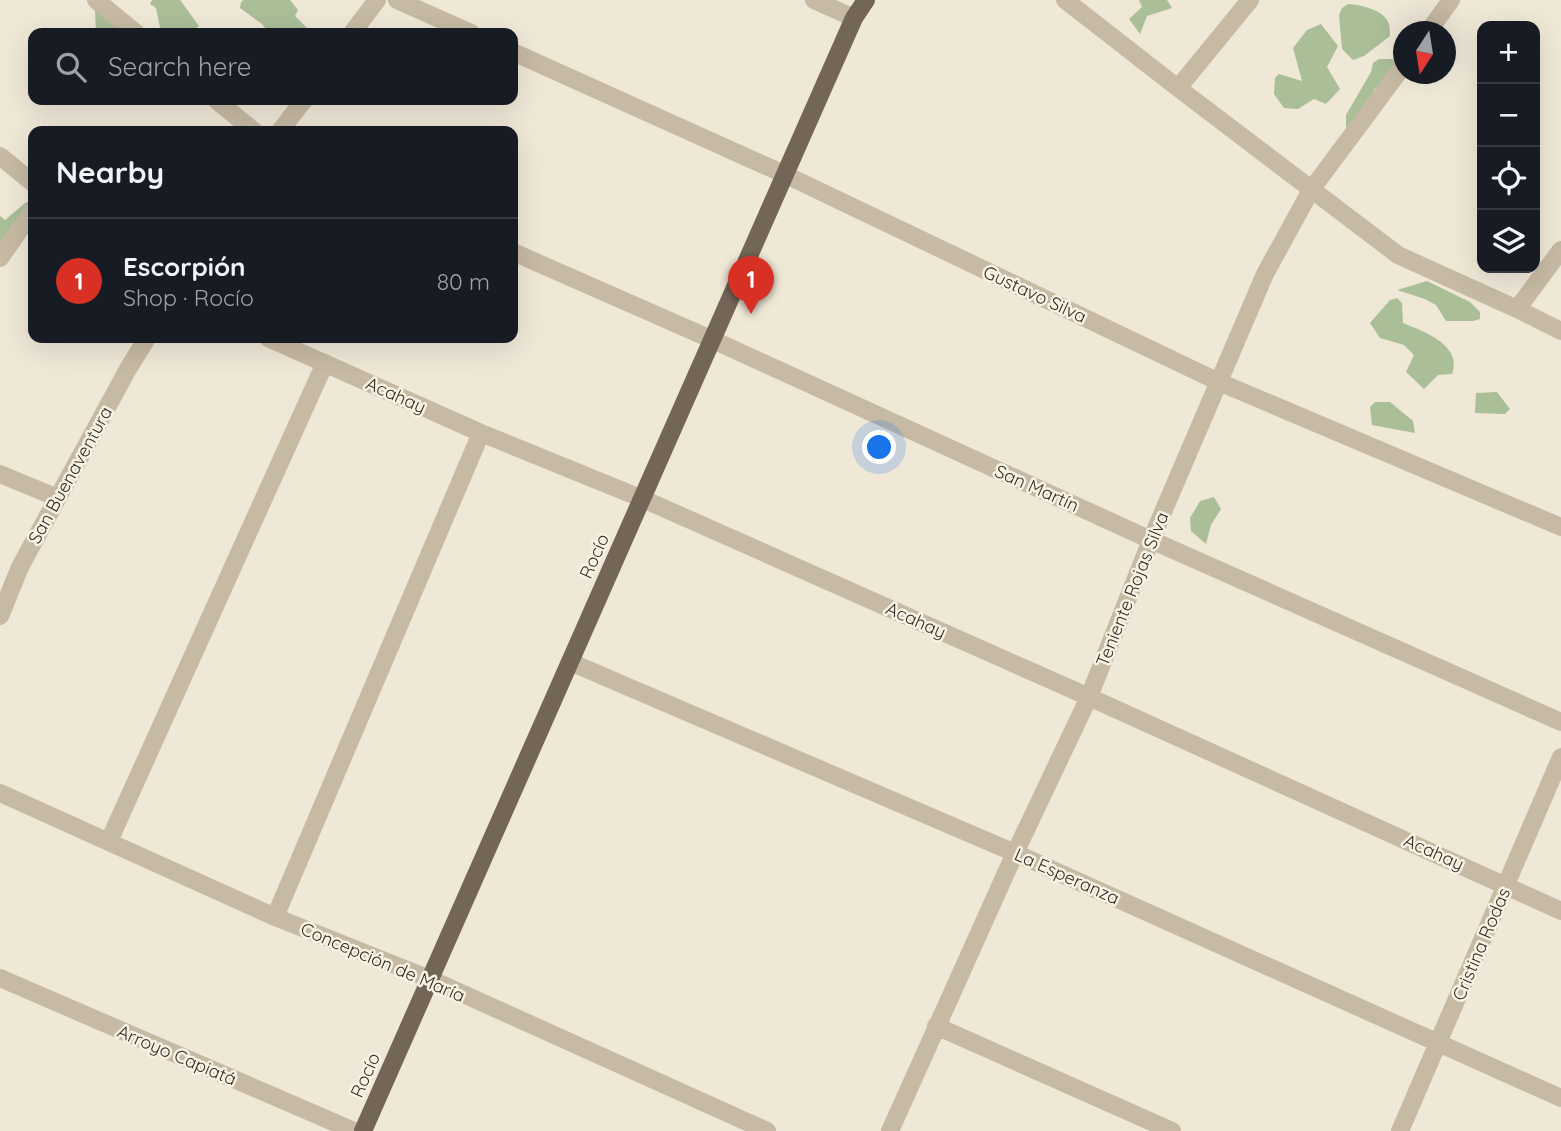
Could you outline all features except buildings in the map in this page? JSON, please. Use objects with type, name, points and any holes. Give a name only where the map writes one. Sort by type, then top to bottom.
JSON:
[{"type":"main road","name":"Rocío","points":[[363,1131],[854,18],[866,0]]},
{"type":"street","points":[[96,0],[130,28]]},
{"type":"street","points":[[356,28],[377,0]]},
{"type":"street","points":[[397,0],[460,28]]},
{"type":"street","points":[[814,0],[854,18]]},
{"type":"street","points":[[1065,0],[1398,255],[1561,331]]},
{"type":"street","points":[[1178,88],[1250,0]]},
{"type":"street","points":[[1436,21],[1451,0]]},
{"type":"street","name":"Gustavo Silva","points":[[518,54],[786,175],[1219,382],[1561,527]]},
{"type":"street","name":"Teniente Rojas Silva","points":[[890,1131],[1015,853],[1089,697],[1151,540],[1265,274],[1311,190],[1393,80]]},
{"type":"street","points":[[222,105],[248,126]]},
{"type":"street","points":[[285,126],[300,105]]},
{"type":"street","points":[[0,156],[28,179]]},
{"type":"street","points":[[0,258],[28,218]]},
{"type":"street","points":[[1517,309],[1561,250]]},
{"type":"street","name":"San Martín","points":[[518,254],[1561,722]]},
{"type":"street","name":"San Buenaventura","points":[[0,616],[20,567],[144,343]]},
{"type":"street","name":"Acahay","points":[[279,343],[481,433],[643,499],[1506,884],[1561,911]]},
{"type":"street","points":[[109,841],[325,363]]},
{"type":"street","points":[[275,917],[481,433]]},
{"type":"street","points":[[0,474],[58,498]]},
{"type":"street","name":"La Esperanza","points":[[570,662],[1015,853],[1561,1098]]},
{"type":"street","name":"Cristina Rodas","points":[[1400,1131],[1561,757]]},
{"type":"street","name":"Concepción de María","points":[[0,793],[275,917],[430,979],[766,1131]]},
{"type":"street","name":"Arroyo Capiatá","points":[[0,978],[354,1131]]},
{"type":"street","points":[[936,1026],[1172,1131]]},
{"type":"green space","points":[[152,0],[180,0],[199,26],[160,28],[156,8],[150,4]]},
{"type":"green space","points":[[290,0],[298,10],[295,16],[307,28],[265,28],[240,8],[241,2]]},
{"type":"green space","points":[[1139,0],[1167,0],[1172,8],[1147,16],[1140,34],[1129,19],[1142,7]]},
{"type":"green space","points":[[1348,4],[1378,12],[1387,19],[1390,28],[1390,36],[1364,56],[1353,60],[1342,49],[1339,15],[1342,8]]},
{"type":"green space","points":[[95,10],[114,12],[124,28],[96,28]]},
{"type":"green space","points":[[1321,24],[1338,46],[1327,67],[1340,89],[1326,104],[1314,99],[1298,109],[1284,108],[1274,94],[1275,78],[1279,74],[1302,81],[1293,48],[1307,30]]},
{"type":"green space","points":[[1379,59],[1393,59],[1393,81],[1374,89],[1371,122],[1359,129],[1346,127],[1346,115],[1371,72],[1373,63]]},
{"type":"green space","points":[[28,202],[28,227],[0,246],[0,216],[5,220]]},
{"type":"green space","points":[[1427,281],[1470,302],[1480,312],[1480,319],[1446,321],[1436,305],[1397,290]]},
{"type":"green space","points":[[1397,298],[1402,303],[1403,323],[1430,335],[1447,347],[1452,355],[1452,374],[1438,375],[1424,389],[1406,372],[1414,355],[1404,345],[1380,338],[1370,323],[1390,300]]},
{"type":"green space","points":[[1497,392],[1510,409],[1505,414],[1475,413],[1476,393]]},
{"type":"green space","points":[[1375,402],[1390,402],[1413,421],[1415,433],[1372,425],[1370,407]]},
{"type":"green space","points":[[1214,497],[1221,509],[1211,525],[1206,544],[1191,531],[1190,518],[1200,501]]},
{"type":"place","name":"Escorpión","points":[[751,314]]}]
